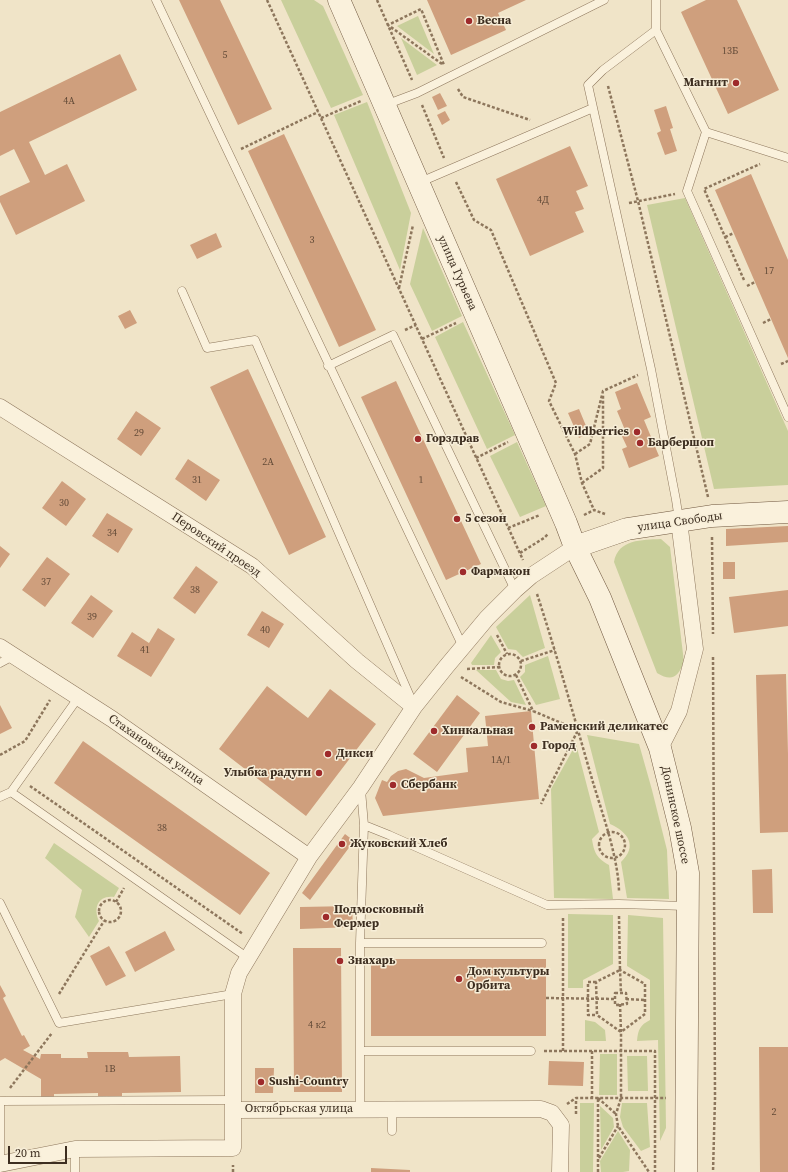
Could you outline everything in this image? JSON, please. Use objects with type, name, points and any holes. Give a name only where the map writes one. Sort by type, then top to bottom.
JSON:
[{"type":"main road","name":"улица Гурьева","points":[[339,0],[566,523],[575,547]]},
{"type":"main road","name":"улица Свободы","points":[[575,547],[628,529],[712,516],[788,512]]},
{"type":"main road","name":"Донинское шоссе","points":[[575,547],[600,598],[660,748],[680,828],[688,872],[686,1172]]},
{"type":"street","name":"Перовский проезд","points":[[0,407],[252,566],[357,661],[414,707]]},
{"type":"street","points":[[660,748],[679,711],[695,649],[679,521]]},
{"type":"street","points":[[233,1105],[233,994],[239,973],[309,857],[360,787],[414,707],[487,618],[531,576],[575,547]]},
{"type":"street","name":"Стахановская улица","points":[[0,647],[7,660],[59,686],[112,719],[309,857]]},
{"type":"street","name":"Октябрьская улица","points":[[0,1164],[75,1149],[233,1148],[233,1105],[392,1110],[541,1109],[552,1113],[561,1125],[560,1172]]},
{"type":"lane","points":[[156,0],[328,366],[463,648]]},
{"type":"lane","points":[[384,106],[417,93],[604,0]]},
{"type":"lane","points":[[656,0],[656,30],[706,132],[687,191],[788,416]]},
{"type":"lane","points":[[656,30],[603,70],[588,85],[651,369],[679,521]]},
{"type":"lane","points":[[418,183],[593,108]]},
{"type":"lane","points":[[706,132],[788,158]]},
{"type":"lane","points":[[182,291],[208,348],[255,340],[414,707]]},
{"type":"lane","points":[[328,366],[394,335],[515,590]]},
{"type":"lane","points":[[0,797],[11,792],[78,698]]},
{"type":"lane","points":[[360,787],[364,825],[360,943],[360,1109]]},
{"type":"lane","points":[[11,792],[248,958]]},
{"type":"lane","points":[[364,825],[390,834],[547,905],[563,906],[619,904],[687,906]]},
{"type":"lane","points":[[0,903],[59,1023],[233,994]]},
{"type":"lane","points":[[360,943],[542,943]]},
{"type":"lane","points":[[360,1051],[532,1051]]},
{"type":"lane","points":[[0,1164],[0,1100],[233,1105]]},
{"type":"lane","points":[[392,1110],[392,1131]]},
{"type":"lane","points":[[75,1149],[75,1172]]},
{"type":"path","points":[[267,0],[531,576],[555,650],[608,832],[614,858],[619,882],[621,993]]},
{"type":"path","points":[[377,0],[450,169],[474,220],[491,230],[556,383],[549,401],[575,454],[582,483],[594,510]]},
{"type":"path","points":[[421,9],[444,66]]},
{"type":"path","points":[[603,70],[638,201],[708,495]]},
{"type":"path","points":[[229,155],[318,112]]},
{"type":"path","points":[[750,292],[704,189],[780,155]]},
{"type":"path","points":[[615,206],[687,191]]},
{"type":"path","points":[[399,289],[414,220]]},
{"type":"path","points":[[725,237],[734,233]]},
{"type":"path","points":[[747,286],[755,282]]},
{"type":"path","points":[[422,339],[475,313]]},
{"type":"path","points":[[760,317],[766,330]]},
{"type":"path","points":[[763,323],[771,319]]},
{"type":"path","points":[[778,357],[784,369]]},
{"type":"path","points":[[781,364],[788,361]]},
{"type":"path","points":[[603,391],[651,369]]},
{"type":"path","points":[[575,454],[590,444],[603,391]]},
{"type":"path","points":[[582,483],[603,468],[603,391]]},
{"type":"path","points":[[476,458],[527,433]]},
{"type":"path","points":[[520,553],[544,538],[549,533]]},
{"type":"path","points":[[712,537],[713,640]]},
{"type":"path","points":[[521,662],[555,650]]},
{"type":"path","points":[[507,654],[514,654],[521,662],[520,669],[516,675],[505,675],[499,668],[499,660],[507,654]]},
{"type":"path","points":[[713,656],[715,1098],[713,1172]]},
{"type":"path","points":[[446,667],[501,702],[533,711],[578,730]]},
{"type":"path","points":[[446,667],[469,669],[499,668]]},
{"type":"path","points":[[516,675],[533,711]]},
{"type":"path","points":[[0,755],[25,741],[59,686]]},
{"type":"path","points":[[541,804],[578,730]]},
{"type":"path","points":[[20,779],[257,943]]},
{"type":"path","points":[[612,831],[619,833],[624,839],[625,847],[622,854],[614,858],[601,854],[598,847],[598,842],[602,835],[608,832],[612,831]]},
{"type":"path","points":[[107,900],[113,900],[119,903],[122,910],[121,916],[116,921],[110,923],[104,921],[100,916],[99,910],[101,904],[107,900]]},
{"type":"path","points":[[563,906],[563,1051]]},
{"type":"path","points":[[51,1006],[104,921]]},
{"type":"path","points":[[620,970],[596,982],[588,982],[588,1015],[597,1015],[621,1032]]},
{"type":"path","points":[[620,970],[645,984],[645,1014],[621,1032]]},
{"type":"path","points":[[596,982],[597,1015]]},
{"type":"path","points":[[615,993],[621,993],[626,993],[627,1004],[615,1004],[615,993]]},
{"type":"path","points":[[546,998],[615,999]]},
{"type":"path","points":[[626,999],[645,1000]]},
{"type":"path","points":[[620,1004],[621,1098],[616,1114],[618,1126],[649,1172]]},
{"type":"path","points":[[0,1100],[59,1023]]},
{"type":"path","points":[[532,1051],[655,1051],[655,1172]]},
{"type":"path","points":[[592,1051],[592,1098]]},
{"type":"path","points":[[576,1098],[715,1098]]},
{"type":"path","points":[[598,1098],[616,1114]]},
{"type":"path","points":[[598,1098],[598,1172]]},
{"type":"path","points":[[598,1159],[618,1126]]},
{"type":"green space","points":[[281,0],[314,0],[323,6],[363,95],[331,108]]},
{"type":"green space","points":[[418,16],[434,54],[397,26]]},
{"type":"green space","points":[[401,38],[437,65],[417,75]]},
{"type":"green space","points":[[367,102],[411,213],[400,270],[334,115]]},
{"type":"green space","points":[[685,198],[788,431],[788,485],[714,489],[647,205]]},
{"type":"green space","points":[[423,228],[462,316],[432,331],[410,284]]},
{"type":"green space","points":[[463,322],[515,435],[487,449],[435,337]]},
{"type":"green space","points":[[517,442],[546,506],[520,517],[490,456]]},
{"type":"green space","points":[[661,539],[670,547],[684,662],[677,674],[671,677],[662,676],[657,673],[614,562],[616,554],[620,549],[632,542]]},
{"type":"green space","points":[[530,595],[545,648],[523,657],[516,650],[508,649],[496,627]]},
{"type":"green space","points":[[491,635],[501,652],[495,658],[494,665],[472,665],[471,663]]},
{"type":"green space","points":[[548,656],[560,699],[536,705],[520,677],[525,672],[525,665]]},
{"type":"green space","points":[[476,670],[496,670],[501,679],[508,681],[514,680],[526,705],[511,702]]},
{"type":"green space","points":[[587,735],[639,744],[667,850],[669,899],[627,898],[621,862],[629,850],[629,840],[622,831],[610,824]]},
{"type":"green space","points":[[576,744],[599,832],[592,839],[593,844],[597,855],[609,865],[613,899],[554,898],[551,789]]},
{"type":"green space","points":[[54,843],[119,888],[114,897],[104,898],[98,903],[97,916],[99,921],[89,937],[75,917],[82,890],[45,858]]},
{"type":"green space","points":[[568,914],[613,915],[613,964],[583,980],[583,988],[568,988]]},
{"type":"green space","points":[[628,915],[663,918],[666,1128],[660,1141],[658,1040],[637,1041],[640,1028],[650,1020],[650,980],[627,966]]},
{"type":"green space","points":[[585,1020],[595,1022],[605,1030],[606,1041],[585,1041]]},
{"type":"green space","points":[[600,1054],[617,1054],[617,1095],[599,1095]]},
{"type":"green space","points":[[627,1056],[647,1056],[648,1091],[628,1091]]},
{"type":"green space","points":[[580,1103],[594,1103],[593,1172],[580,1172]]},
{"type":"green space","points":[[622,1103],[647,1103],[650,1147],[641,1151],[623,1127],[620,1117]]},
{"type":"green space","points":[[600,1106],[613,1118],[614,1127],[601,1150]]},
{"type":"green space","points":[[618,1131],[630,1150],[629,1171],[601,1172],[600,1161]]},
{"type":"building","points":[[179,0],[220,0],[272,109],[238,125]]},
{"type":"building","name":"Весна","points":[[427,0],[526,0],[498,13],[506,30],[451,55]]},
{"type":"building","points":[[706,0],[737,0],[779,90],[728,114],[681,12]]},
{"type":"building","points":[[120,54],[137,90],[29,142],[45,175],[67,164],[85,201],[16,235],[0,202],[0,196],[30,182],[14,149],[0,156],[0,112]]},
{"type":"building","points":[[440,93],[447,106],[438,110],[432,97]]},
{"type":"building","points":[[666,106],[673,128],[670,129],[677,151],[665,155],[657,133],[661,131],[654,110]]},
{"type":"building","points":[[445,111],[450,120],[442,125],[437,115]]},
{"type":"building","points":[[284,134],[376,330],[339,347],[248,151]]},
{"type":"building","points":[[570,146],[588,186],[576,191],[584,209],[575,212],[584,232],[530,256],[496,179]]},
{"type":"building","points":[[751,174],[788,260],[788,358],[715,190]]},
{"type":"building","points":[[216,233],[222,247],[197,259],[190,245]]},
{"type":"building","points":[[130,310],[137,323],[125,329],[118,316]]},
{"type":"building","points":[[248,369],[326,537],[289,555],[210,387]]},
{"type":"building","points":[[396,381],[481,564],[446,580],[361,397]]},
{"type":"building","points":[[637,383],[651,417],[644,420],[659,456],[629,468],[622,449],[627,447],[619,430],[625,430],[617,411],[621,409],[615,392]]},
{"type":"building","points":[[579,409],[589,433],[579,438],[568,413]]},
{"type":"building","points":[[136,411],[161,428],[141,456],[117,439]]},
{"type":"building","points":[[188,459],[220,480],[206,501],[175,479]]},
{"type":"building","points":[[62,481],[86,499],[66,526],[42,508]]},
{"type":"building","points":[[107,513],[133,529],[118,553],[92,536]]},
{"type":"building","points":[[788,526],[788,542],[726,546],[726,529]]},
{"type":"building","points":[[0,546],[10,554],[0,568]]},
{"type":"building","points":[[47,557],[70,574],[45,607],[22,590]]},
{"type":"building","points":[[723,562],[735,562],[735,579],[723,579]]},
{"type":"building","points":[[196,566],[218,582],[195,614],[173,598]]},
{"type":"building","points":[[788,590],[788,626],[734,633],[729,597]]},
{"type":"building","points":[[91,595],[113,611],[93,638],[71,623]]},
{"type":"building","points":[[262,611],[284,624],[269,648],[247,635]]},
{"type":"building","points":[[158,628],[175,639],[151,677],[117,656],[132,632],[149,643]]},
{"type":"building","points":[[786,674],[788,832],[760,833],[756,675]]},
{"type":"building","points":[[267,686],[308,718],[330,689],[376,724],[306,816],[219,749]]},
{"type":"building","points":[[457,695],[480,713],[437,772],[413,754]]},
{"type":"building","points":[[0,705],[12,728],[0,734]]},
{"type":"building","points":[[531,711],[539,799],[383,816],[375,798],[382,780],[387,782],[391,776],[398,771],[406,769],[424,778],[468,772],[466,748],[488,746],[485,716]]},
{"type":"building","points":[[83,741],[270,873],[240,915],[54,783]]},
{"type":"building","points":[[345,834],[354,841],[310,900],[302,893]]},
{"type":"building","points":[[772,869],[773,913],[753,913],[752,870]]},
{"type":"building","name":"Подмосковный Фермер","points":[[352,906],[353,927],[300,929],[300,907]]},
{"type":"building","points":[[165,931],[175,950],[135,972],[125,952]]},
{"type":"building","points":[[109,946],[126,976],[106,986],[90,956]]},
{"type":"building","points":[[293,948],[341,948],[342,1092],[294,1092]]},
{"type":"building","name":"Дом культуры Орбита","points":[[371,959],[546,959],[546,1036],[371,1036]]},
{"type":"building","points":[[0,985],[6,996],[3,998],[22,1036],[24,1035],[30,1046],[23,1050],[40,1059],[41,1054],[61,1054],[61,1058],[88,1058],[87,1052],[128,1052],[129,1057],[180,1056],[181,1092],[122,1093],[122,1096],[98,1097],[98,1093],[54,1094],[54,1097],[41,1098],[41,1079],[5,1058],[0,1061]]},
{"type":"building","points":[[759,1047],[788,1047],[788,1172],[760,1172]]},
{"type":"building","points":[[549,1061],[584,1062],[583,1086],[548,1085]]},
{"type":"building","points":[[255,1068],[274,1068],[273,1093],[255,1093]]},
{"type":"building","points":[[371,1168],[410,1170],[410,1172],[371,1172]]},
{"type":"place","name":"Весна","points":[[469,21]]},
{"type":"place","name":"Магнит","points":[[736,83]]},
{"type":"place","name":"Wildberries","points":[[637,432]]},
{"type":"place","name":"Горздрав","points":[[418,439]]},
{"type":"place","name":"Барбершоп","points":[[640,443]]},
{"type":"place","name":"5 сезон","points":[[457,519]]},
{"type":"place","name":"Фармакон","points":[[463,572]]},
{"type":"place","name":"Раменский деликатес","points":[[532,727]]},
{"type":"place","name":"Хинкальная","points":[[434,731]]},
{"type":"place","name":"Город","points":[[534,746]]},
{"type":"place","name":"Дикси","points":[[328,754]]},
{"type":"place","name":"Улыбка радуги","points":[[319,773]]},
{"type":"place","name":"Сбербанк","points":[[393,785]]},
{"type":"place","name":"Жуковский Хлеб","points":[[342,844]]},
{"type":"place","name":"Подмосковный Фермер","points":[[326,917]]},
{"type":"place","name":"Знахарь","points":[[340,961]]},
{"type":"place","name":"Дом культуры Орбита","points":[[459,979]]},
{"type":"place","name":"Sushi-Country","points":[[261,1082]]}]
